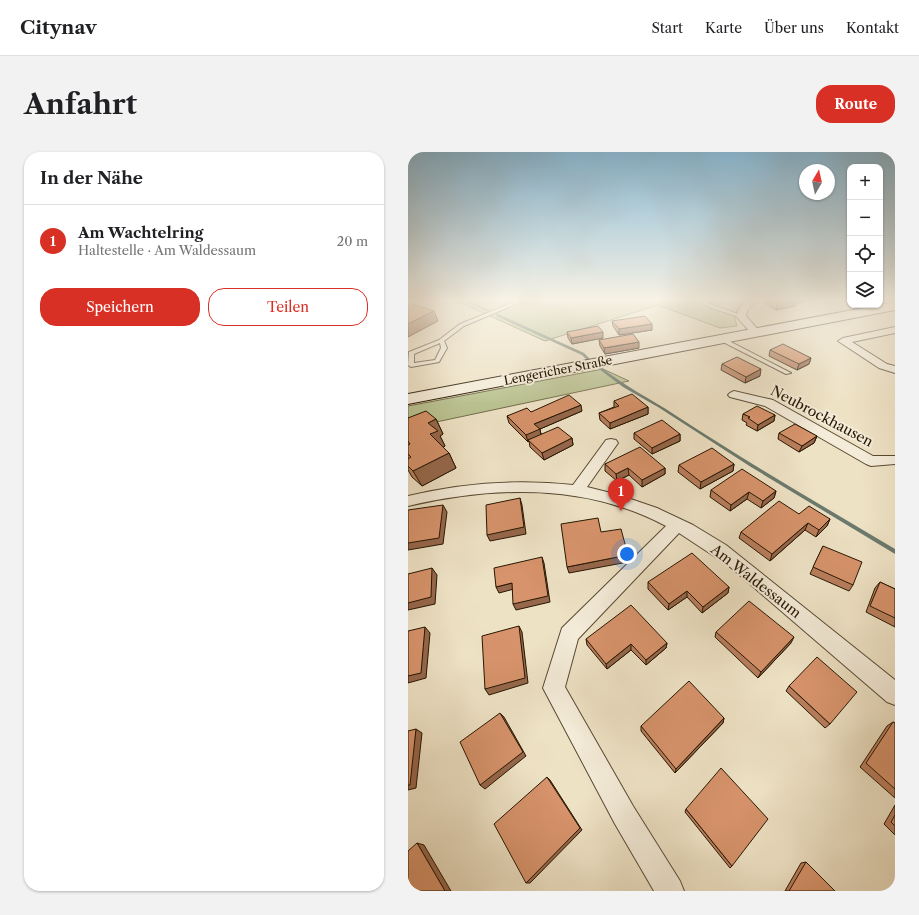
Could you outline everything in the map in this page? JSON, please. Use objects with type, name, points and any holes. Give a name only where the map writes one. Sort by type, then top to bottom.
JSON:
[{"type":"main road","name":"Lengericher Straße","points":[[408,399],[749,333]]},
{"type":"street","points":[[879,333],[843,341],[883,366],[895,370]]},
{"type":"street","name":"Neubrockhausen","points":[[734,395],[769,403],[871,461],[895,460]]},
{"type":"street","points":[[576,490],[611,443]]},
{"type":"street","name":"Am Waldessaum","points":[[408,501],[480,489],[532,487],[576,490],[624,502],[677,525],[721,550],[895,694]]},
{"type":"street","points":[[670,891],[624,815],[554,688],[569,634],[677,525]]},
{"type":"lane","points":[[441,341],[444,348],[437,361],[411,365],[411,353],[441,341],[451,333]]},
{"type":"lane","points":[[721,339],[788,372]]},
{"type":"green space","points":[[529,333],[569,333],[545,341]]},
{"type":"green space","points":[[603,369],[629,381],[408,428],[408,406]]},
{"type":"building","points":[[568,333],[595,333],[571,338]]},
{"type":"building","points":[[633,334],[639,342],[604,348],[599,340]]},
{"type":"building","points":[[783,344],[811,358],[799,364],[770,350]]},
{"type":"building","points":[[737,357],[761,369],[746,377],[722,364]]},
{"type":"building","points":[[632,394],[648,407],[610,423],[599,413],[619,406],[614,401]]},
{"type":"building","points":[[569,395],[581,405],[534,424],[540,429],[526,435],[507,416],[527,408],[531,412]]},
{"type":"building","points":[[757,406],[775,415],[758,425],[748,418],[750,417],[743,414]]},
{"type":"building","points":[[426,411],[436,419],[428,423],[438,431],[430,434],[449,453],[413,471],[408,466],[408,459],[411,457],[408,454],[408,445],[410,444],[408,441],[408,418]]},
{"type":"building","points":[[662,420],[680,434],[652,448],[634,433]]},
{"type":"building","points":[[795,424],[817,436],[802,446],[779,433]]},
{"type":"building","points":[[558,427],[572,438],[542,453],[528,440]]},
{"type":"building","points":[[640,447],[665,468],[642,480],[628,468],[616,474],[605,464]]},
{"type":"building","points":[[712,448],[734,464],[701,482],[679,465]]},
{"type":"building","points":[[742,469],[776,491],[763,501],[749,492],[731,505],[711,490]]},
{"type":"building","points":[[520,498],[524,527],[487,535],[486,505]]},
{"type":"building","points":[[779,501],[799,514],[809,506],[830,519],[819,530],[808,523],[772,554],[741,532]]},
{"type":"building","points":[[443,505],[439,538],[408,543],[408,510]]},
{"type":"building","points":[[598,518],[601,532],[621,529],[628,555],[567,567],[561,524]]},
{"type":"building","points":[[823,546],[862,562],[853,585],[813,567]]},
{"type":"building","points":[[692,553],[729,587],[703,607],[687,591],[669,604],[648,582]]},
{"type":"building","points":[[542,557],[548,596],[513,604],[512,583],[496,587],[494,568]]},
{"type":"building","points":[[432,568],[431,597],[408,603],[408,574]]},
{"type":"building","points":[[880,582],[895,589],[895,618],[870,606]]},
{"type":"building","points":[[749,601],[794,637],[761,672],[716,632]]},
{"type":"building","points":[[631,605],[667,643],[646,660],[631,644],[606,664],[586,639]]},
{"type":"building","points":[[519,626],[525,678],[485,689],[482,636]]},
{"type":"building","points":[[425,627],[421,673],[408,676],[408,631]]},
{"type":"building","points":[[817,657],[857,692],[830,724],[789,686]]},
{"type":"building","points":[[689,681],[724,718],[676,769],[641,726]]},
{"type":"building","points":[[500,713],[523,752],[480,785],[460,742]]},
{"type":"building","points":[[893,722],[895,723],[895,789],[866,763]]},
{"type":"building","points":[[416,729],[410,785],[408,785],[408,731]]},
{"type":"building","points":[[721,768],[768,819],[732,866],[686,809]]},
{"type":"building","points":[[547,777],[580,828],[526,883],[494,824]]},
{"type":"building","points":[[895,815],[895,826],[891,822]]},
{"type":"building","points":[[417,843],[445,891],[408,891],[408,851]]},
{"type":"building","points":[[806,862],[835,891],[789,891]]},
{"type":"waterway","points":[[538,333],[583,354],[588,359]]},
{"type":"waterway","points":[[600,368],[625,386],[724,448],[895,552]]},
{"type":"place","name":"Am Wachtelring","points":[[621,511]]}]
